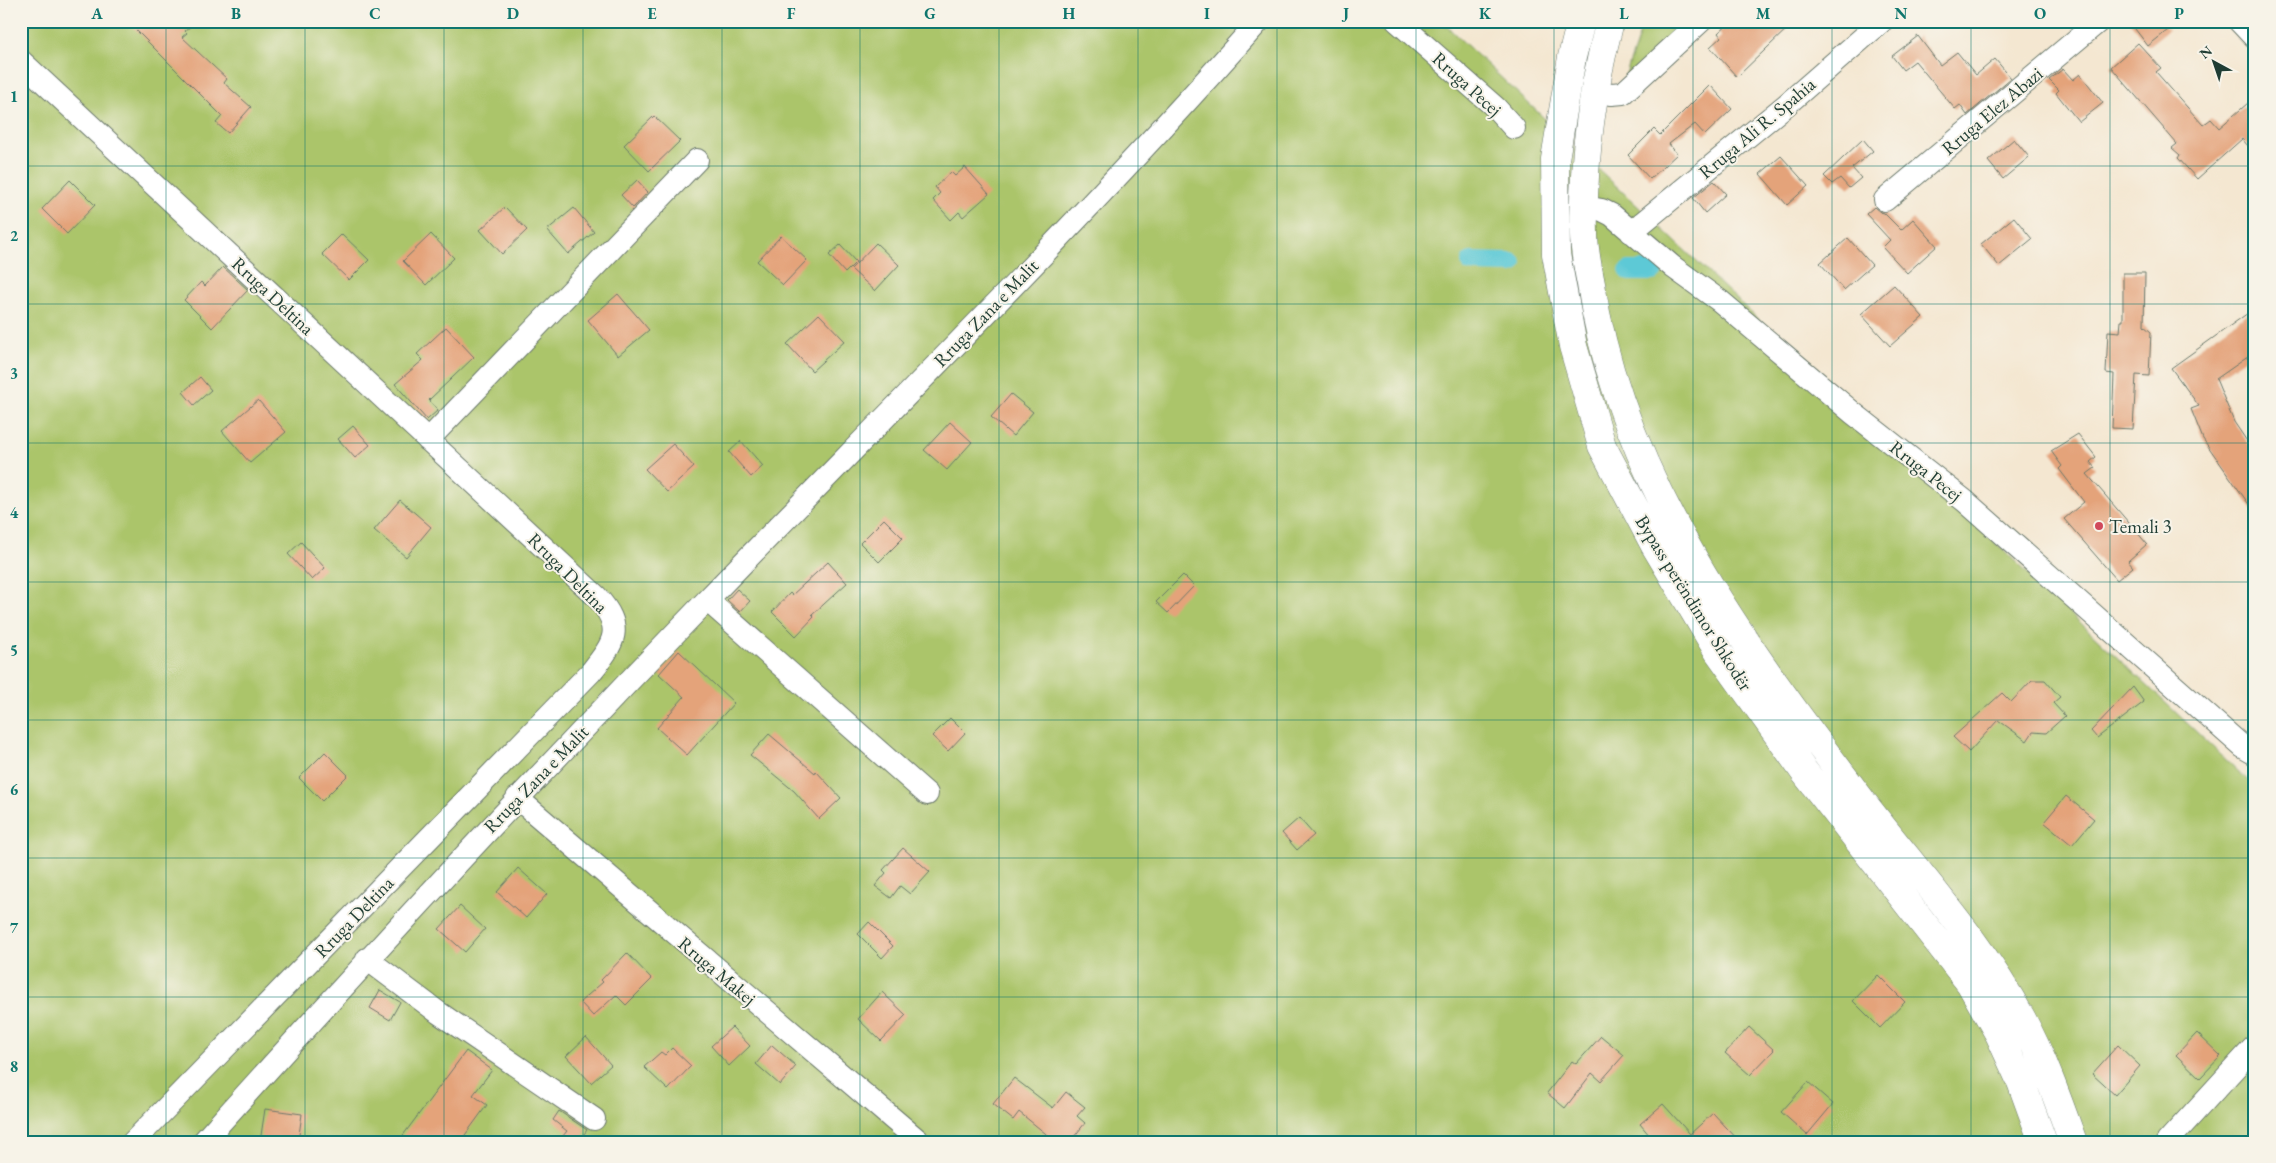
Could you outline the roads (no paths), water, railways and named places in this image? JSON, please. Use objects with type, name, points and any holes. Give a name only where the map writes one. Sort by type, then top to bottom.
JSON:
[{"type":"highway","name":"Bypass perëndimor Shkodër","points":[[1582,21],[1570,66],[1555,159],[1556,254],[1573,346],[1602,446],[1654,544],[1718,651],[1803,770],[1970,983],[2000,1034],[2021,1082],[2043,1142]]},
{"type":"highway","name":"Bypass perëndimor Shkodër","points":[[1610,21],[1598,66],[1586,139],[1584,236],[1601,344],[1624,416],[1662,499],[1714,593],[1752,652],[1818,743],[1945,905],[2003,987],[2036,1048],[2073,1142]]},
{"type":"street","name":"Rruga Zana e Malit","points":[[203,1142],[367,959],[517,798],[1047,251],[1259,21]]},
{"type":"street","name":"Rruga Pecej","points":[[1397,21],[1495,107],[1514,128]]},
{"type":"street","points":[[1594,92],[1623,93],[1701,21]]},
{"type":"street","name":"Rruga Ali R. Spahia","points":[[1631,232],[1786,105],[1882,21]]},
{"type":"street","name":"Rruga Elez Abazi","points":[[1885,200],[2100,21]]},
{"type":"street","points":[[2238,21],[2255,38]]},
{"type":"street","name":"Rruga Deltina","points":[[21,61],[596,596],[608,610],[614,628],[612,640],[606,654],[590,672],[134,1142]]},
{"type":"street","points":[[428,440],[697,160]]},
{"type":"street","name":"Rruga Pecej","points":[[1584,207],[1612,214],[1673,267],[1720,301],[1853,413],[1965,502],[2243,747],[2255,754]]},
{"type":"street","points":[[707,600],[926,794]]},
{"type":"street","name":"Rruga Makej","points":[[517,798],[920,1142]]},
{"type":"street","points":[[367,959],[439,1013],[594,1119]]},
{"type":"street","points":[[2167,1142],[2255,1046]]},
{"type":"waterway","points":[[1471,262],[1512,263]]},
{"type":"waterway","points":[[1629,271],[1653,271]]},
{"type":"place","name":"Temali 3","points":[[2099,526]]}]
